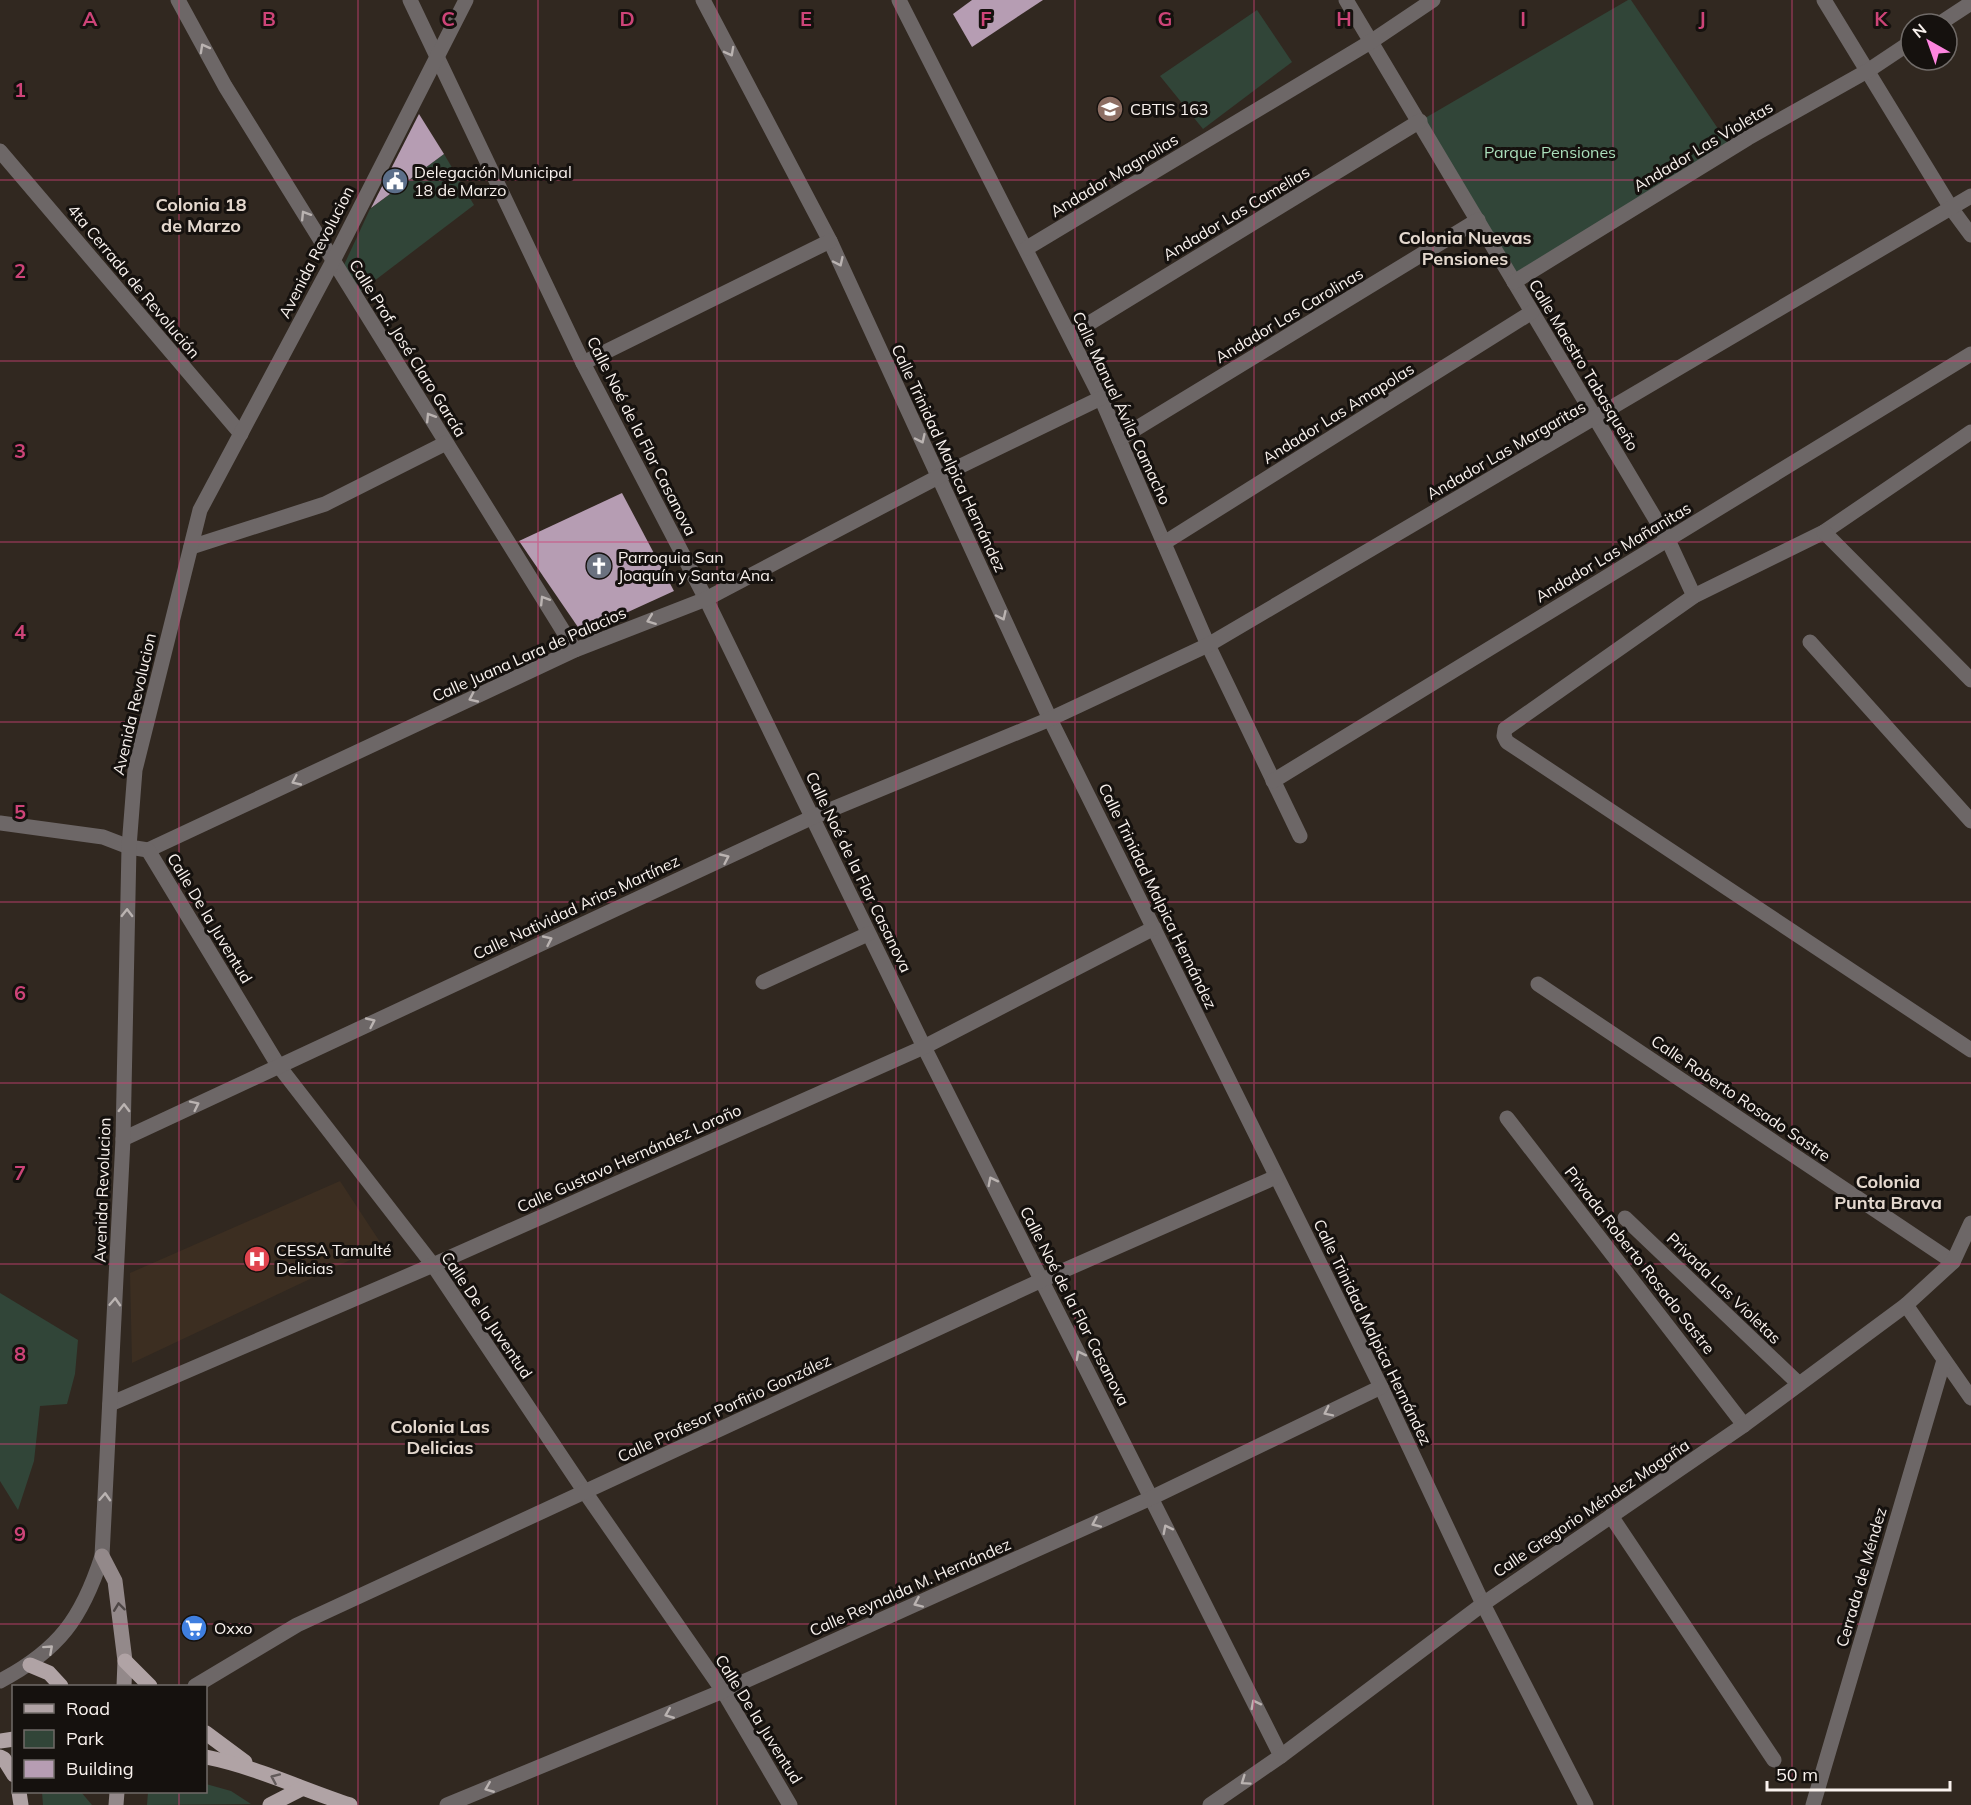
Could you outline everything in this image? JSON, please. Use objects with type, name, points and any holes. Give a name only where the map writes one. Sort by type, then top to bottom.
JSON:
[{"type":"main road","points":[[102,1556],[115,1581],[125,1661],[124,1685]]},
{"type":"main road","points":[[125,1661],[149,1685]]},
{"type":"main road","points":[[30,1665],[49,1673],[60,1685]]},
{"type":"main road","points":[[207,1735],[252,1767],[301,1789],[350,1805]]},
{"type":"main road","points":[[0,1757],[4,1759],[12,1772]]},
{"type":"main road","points":[[207,1757],[252,1767]]},
{"type":"main road","points":[[270,1805],[301,1789]]},
{"type":"street","name":"Calle Prof. José Claro García","points":[[178,0],[225,86],[575,650]]},
{"type":"street","name":"Calle Noé de la Flor Casanova","points":[[410,0],[435,57],[584,363],[706,599],[924,1047],[1281,1756]]},
{"type":"street","name":"Avenida Revolucion","points":[[0,1681],[30,1665],[53,1647],[74,1623],[89,1594],[102,1556],[123,1139],[129,847],[135,770],[200,510],[333,261],[466,0]]},
{"type":"street","name":"Calle Trinidad Malpica Hernández","points":[[703,0],[830,241],[1050,718],[1381,1387],[1483,1604],[1587,1805]]},
{"type":"street","name":"Calle Manuel Ávila Camacho","points":[[899,0],[1027,248],[1101,398],[1208,645],[1300,836]]},
{"type":"street","name":"Calle Maestro Tabasqueño","points":[[1346,0],[1668,540],[1695,596]]},
{"type":"street","name":"Andador Magnolias","points":[[1027,248],[1372,41],[1433,0]]},
{"type":"street","points":[[1824,0],[1869,70],[1951,208],[1971,235]]},
{"type":"street","points":[[1957,12],[1971,3]]},
{"type":"street","name":"Andador Las Violetas","points":[[1514,282],[1748,138],[1869,70],[1899,50]]},
{"type":"street","name":"Andador Las Camelias","points":[[1070,335],[1420,121]]},
{"type":"street","name":"4ta Cerrada de Revolución","points":[[0,151],[241,434]]},
{"type":"street","name":"Andador Las Margaritas","points":[[1050,718],[1208,645],[1971,196]]},
{"type":"street","name":"Andador Las Carolinas","points":[[1119,439],[1478,220]]},
{"type":"street","points":[[584,363],[830,241]]},
{"type":"street","name":"Andador Las Amapolas","points":[[1164,543],[1532,312]]},
{"type":"street","name":"Andador Las Mañanitas","points":[[1273,781],[1971,354]]},
{"type":"street","name":"Calle Juana Lara de Palacios","points":[[148,850],[575,650],[706,599],[938,477],[1101,398]]},
{"type":"street","points":[[1971,432],[1824,531],[1695,596],[1505,729],[1504,736],[1507,742],[1971,1050]]},
{"type":"street","points":[[191,547],[325,504],[446,443]]},
{"type":"street","points":[[1824,531],[1971,680]]},
{"type":"street","points":[[1810,642],[1971,821]]},
{"type":"street","name":"Calle Natividad Arias Martínez","points":[[123,1139],[813,817],[1050,718]]},
{"type":"street","points":[[0,824],[103,837],[129,847],[148,850]]},
{"type":"street","name":"Calle De la Juventud","points":[[148,850],[278,1065],[433,1265],[723,1692],[790,1805]]},
{"type":"street","name":"Calle Gustavo Hernández Loroño","points":[[110,1404],[433,1265],[924,1047],[1154,928]]},
{"type":"street","points":[[763,982],[868,934]]},
{"type":"street","name":"Calle Roberto Rosado Sastre","points":[[1538,984],[1953,1262]]},
{"type":"street","name":"Privada Roberto Rosado Sastre","points":[[1507,1118],[1744,1425]]},
{"type":"street","name":"Calle Profesor Porfirio González","points":[[197,1685],[297,1625],[1042,1280],[1276,1177]]},
{"type":"street","name":"Privada Las Violetas","points":[[1625,1218],[1799,1384]]},
{"type":"street","name":"Calle Gregorio Méndez Magaña","points":[[1210,1805],[1281,1756],[1483,1604],[1744,1425],[1906,1305],[1953,1262],[1971,1223]]},
{"type":"street","points":[[1906,1305],[1971,1398]]},
{"type":"street","name":"Cerrada de Méndez","points":[[1812,1805],[1944,1360]]},
{"type":"street","name":"Calle Reynalda M. Hernández","points":[[447,1805],[723,1692],[1151,1498],[1381,1387]]},
{"type":"street","points":[[1611,1516],[1774,1760]]},
{"type":"shaded area","name":"CESSA Tamulté Delicias","points":[[340,1181],[382,1245],[132,1363],[130,1273]]},
{"type":"green space","name":"Parque Pensiones","points":[[1631,0],[1731,148],[1514,282],[1420,121]]},
{"type":"green space","points":[[1257,10],[1292,62],[1203,129],[1160,76]]},
{"type":"green space","points":[[444,154],[474,205],[361,291],[344,265],[370,209]]},
{"type":"green space","points":[[0,1293],[78,1340],[75,1374],[67,1404],[40,1406],[34,1461],[18,1510],[0,1481]]},
{"type":"green space","points":[[207,1784],[231,1791],[251,1804],[147,1805],[148,1793],[207,1793]]},
{"type":"green space","points":[[42,1793],[82,1793],[92,1805],[43,1805]]},
{"type":"building","points":[[972,0],[1043,0],[972,47],[953,14]]},
{"type":"building","name":"Delegación Municipal 18 de Marzo","points":[[419,114],[444,154],[371,208]]},
{"type":"building","name":"Parroquia San Joaquín y Santa Ana.","points":[[622,493],[674,591],[582,633],[519,541]]},
{"type":"place","name":"CBTIS 163","points":[[1110,109]]},
{"type":"place","name":"Delegación Municipal 18 de Marzo","points":[[395,181]]},
{"type":"place","name":"Parroquia San Joaquín y Santa Ana.","points":[[599,566]]},
{"type":"place","name":"CESSA Tamulté Delicias","points":[[257,1259]]},
{"type":"place","name":"Oxxo","points":[[194,1628]]},
{"type":"district","name":"Colonia 18 de Marzo","points":[[201,214]]},
{"type":"district","name":"Colonia Nuevas Pensiones","points":[[1465,247]]},
{"type":"district","name":"Colonia Punta Brava","points":[[1888,1191]]},
{"type":"district","name":"Colonia Las Delicias","points":[[440,1436]]}]
